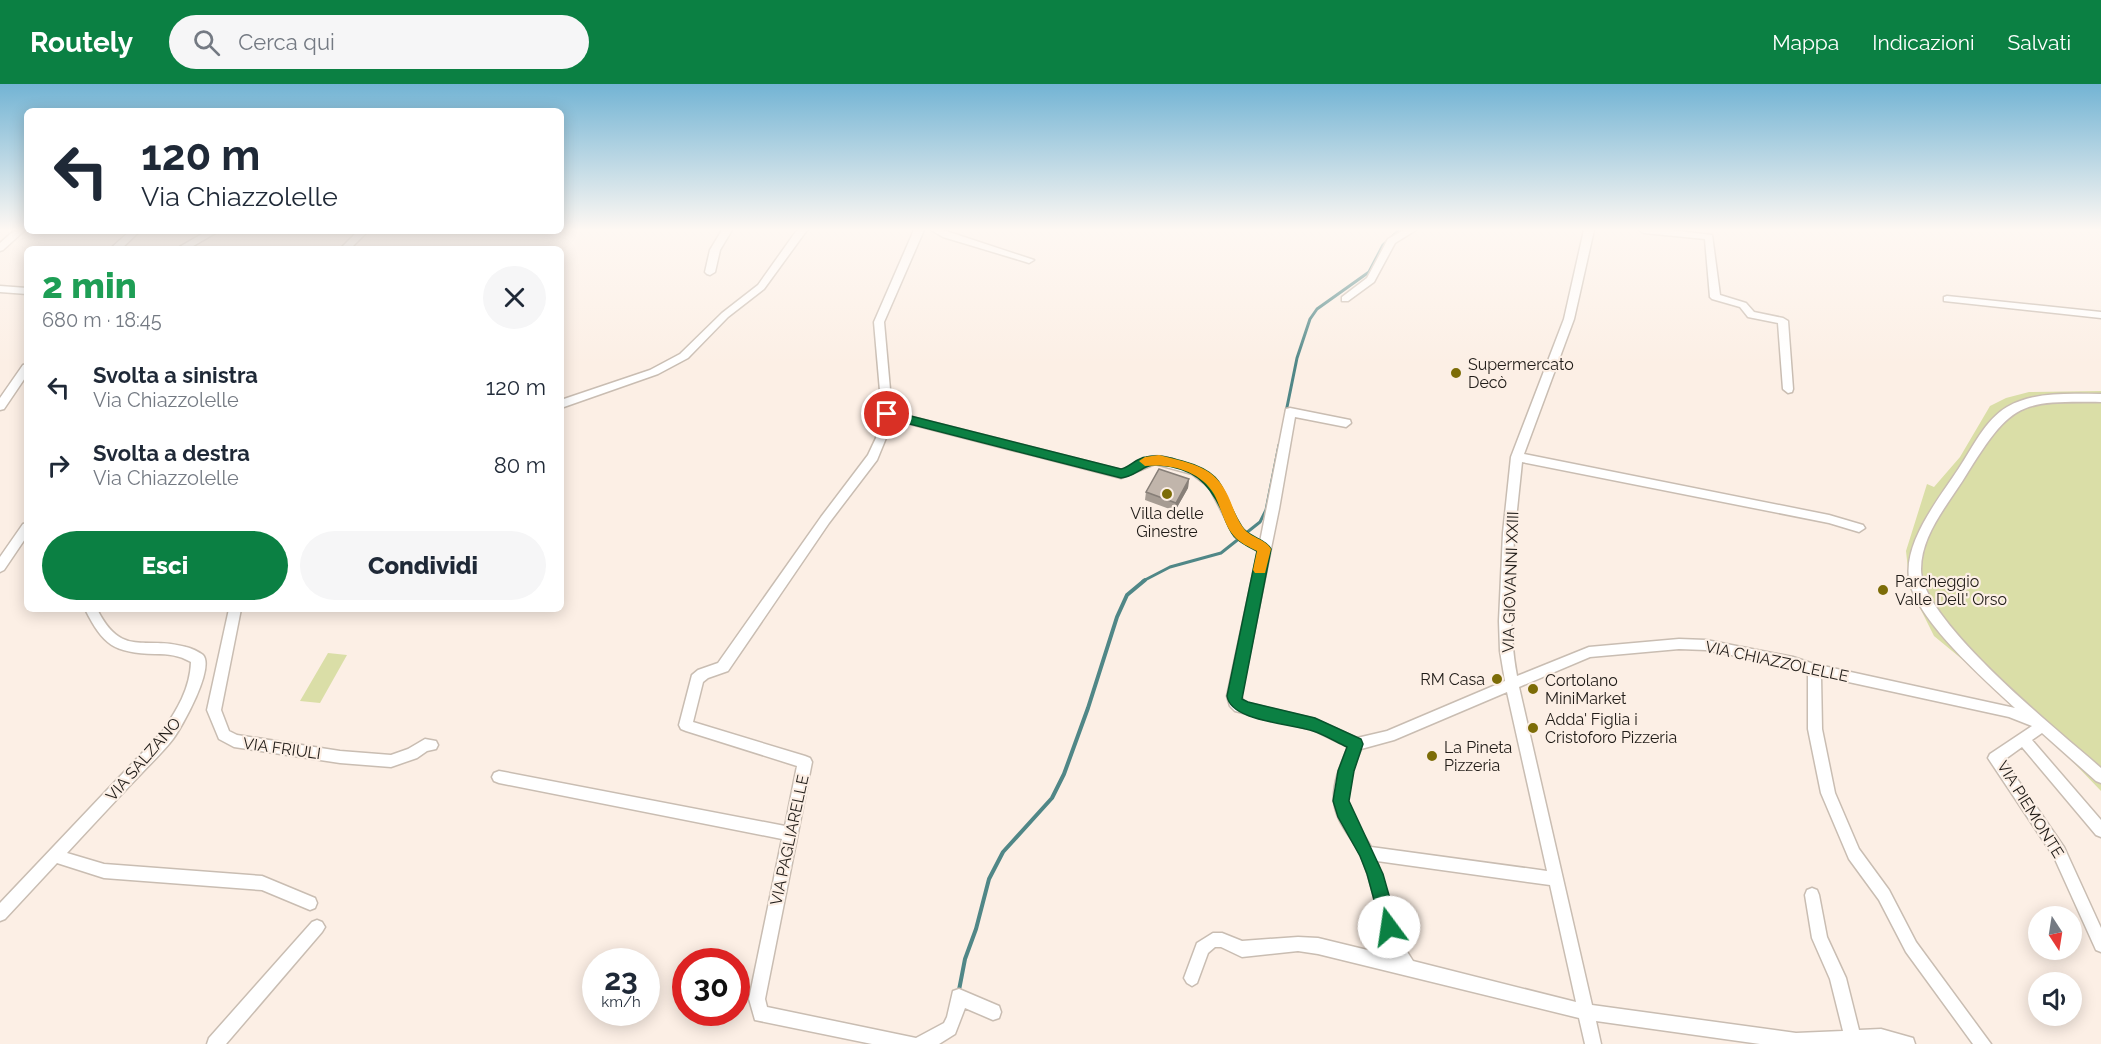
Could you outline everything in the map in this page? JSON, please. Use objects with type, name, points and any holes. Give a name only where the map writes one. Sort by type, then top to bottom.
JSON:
[{"type":"street","points":[[564,403],[654,372],[684,357],[725,315],[761,287],[770,275]]},
{"type":"street","points":[[900,275],[879,322],[887,414],[1121,474],[1128,473],[1144,461],[1159,460],[1198,470],[1210,479],[1219,491],[1234,526],[1243,537],[1264,549]]},
{"type":"street","points":[[1345,299],[1371,280],[1374,275]]},
{"type":"street","name":"VIA GIOVANNI XXIII","points":[[1578,275],[1569,319],[1517,458],[1509,533],[1505,621],[1506,651],[1512,684],[1593,1044]]},
{"type":"street","points":[[1713,275],[1715,297],[1743,304],[1751,315],[1783,321],[1788,389]]},
{"type":"street","points":[[0,290],[24,291]]},
{"type":"street","points":[[1947,299],[2101,315]]},
{"type":"street","points":[[0,406],[24,371]]},
{"type":"street","points":[[2101,398],[2047,398],[2011,410],[1997,422],[1979,446],[1918,544],[1915,580],[1927,607],[1954,641],[2101,777]]},
{"type":"street","points":[[1346,423],[1290,412],[1234,696],[1235,702],[1244,708],[1315,725],[1356,744],[1346,771],[1341,801],[1344,812],[1366,853],[1400,960],[1408,968]]},
{"type":"street","name":"VIA PAGLIARELLE","points":[[887,414],[873,457],[825,520],[723,667],[703,674],[697,679],[686,725],[805,762],[757,999],[761,1014],[912,1044]]},
{"type":"street","points":[[1517,458],[1829,519],[1859,528]]},
{"type":"street","points":[[0,567],[24,531]]},
{"type":"street","name":"VIA SALZANO","points":[[0,914],[167,736],[182,714],[198,671],[198,659],[189,651],[142,650],[117,644],[95,622],[92,612]]},
{"type":"street","name":"VIA FRIULI","points":[[234,612],[214,711],[224,735],[234,741],[252,744],[340,757],[392,761],[412,754],[425,745],[431,745]]},
{"type":"street","name":"VIA CHIAZZOLELLE","points":[[1356,744],[1389,735],[1589,652],[1654,645],[1706,645],[1793,662],[1814,669],[2010,712],[2044,725]]},
{"type":"street","points":[[1814,669],[1815,729],[1828,793],[1854,854],[1884,895],[1911,947],[1983,1044]]},
{"type":"street","name":"VIA PIEMONTE","points":[[2044,725],[1995,758],[2059,852],[2101,945]]},
{"type":"street","points":[[2024,740],[2101,830]]},
{"type":"street","points":[[499,777],[790,834]]},
{"type":"street","points":[[1366,853],[1556,879]]},
{"type":"street","points":[[56,856],[104,871],[225,879],[262,884],[310,903]]},
{"type":"street","points":[[1812,895],[1820,938],[1838,978],[1853,1040]]},
{"type":"street","points":[[215,1044],[317,927]]},
{"type":"street","points":[[1192,978],[1202,948],[1214,940],[1222,940],[1242,949],[1298,944],[1318,946],[1586,1012],[1797,1041],[1881,1037],[1907,1044]]},
{"type":"street","points":[[921,1044],[948,1031],[955,1022],[959,997],[993,1012]]},
{"type":"green space","points":[[2101,391],[2101,791],[2021,708],[1934,636],[1910,588],[1906,551],[1927,484],[1934,487],[1960,457],[1990,406],[2006,398],[2029,392]]},
{"type":"green space","points":[[328,653],[347,655],[320,703],[300,701]]},
{"type":"building","name":"Villa delle Ginestre","points":[[1159,469],[1189,479],[1176,503],[1146,492]]},
{"type":"waterway","points":[[1286,412],[1297,358],[1310,319],[1317,309],[1365,275]]},
{"type":"waterway","points":[[1143,581],[1170,567],[1221,553],[1260,522],[1266,510],[1279,445]]},
{"type":"waterway","points":[[959,990],[965,959],[976,929],[989,879],[1003,852],[1052,798],[1064,774],[1088,708],[1117,617],[1127,595],[1145,580]]},
{"type":"slow traffic","points":[[1145,461],[1159,460],[1198,470],[1210,479],[1219,491],[1237,531],[1241,536],[1264,549],[1260,570]]},
{"type":"place","name":"Supermercato Decò","points":[[1456,373]]},
{"type":"place","name":"Villa delle Ginestre","points":[[1167,494]]},
{"type":"place","name":"Parcheggio Valle Dell' Orso","points":[[1883,590]]},
{"type":"place","name":"RM Casa","points":[[1497,679]]},
{"type":"place","name":"Cortolano MiniMarket","points":[[1533,689]]},
{"type":"place","name":"Adda' Figlia i Cristoforo Pizzeria","points":[[1533,728]]},
{"type":"place","name":"La Pineta Pizzeria","points":[[1432,756]]},
{"type":"route","points":[[887,414],[1121,474],[1128,473],[1144,461],[1159,460],[1198,470],[1210,479],[1219,491],[1237,531],[1241,536],[1264,549],[1234,696],[1235,702],[1240,707],[1315,725],[1356,744],[1346,771],[1341,801],[1344,812],[1375,874],[1389,927]]}]
